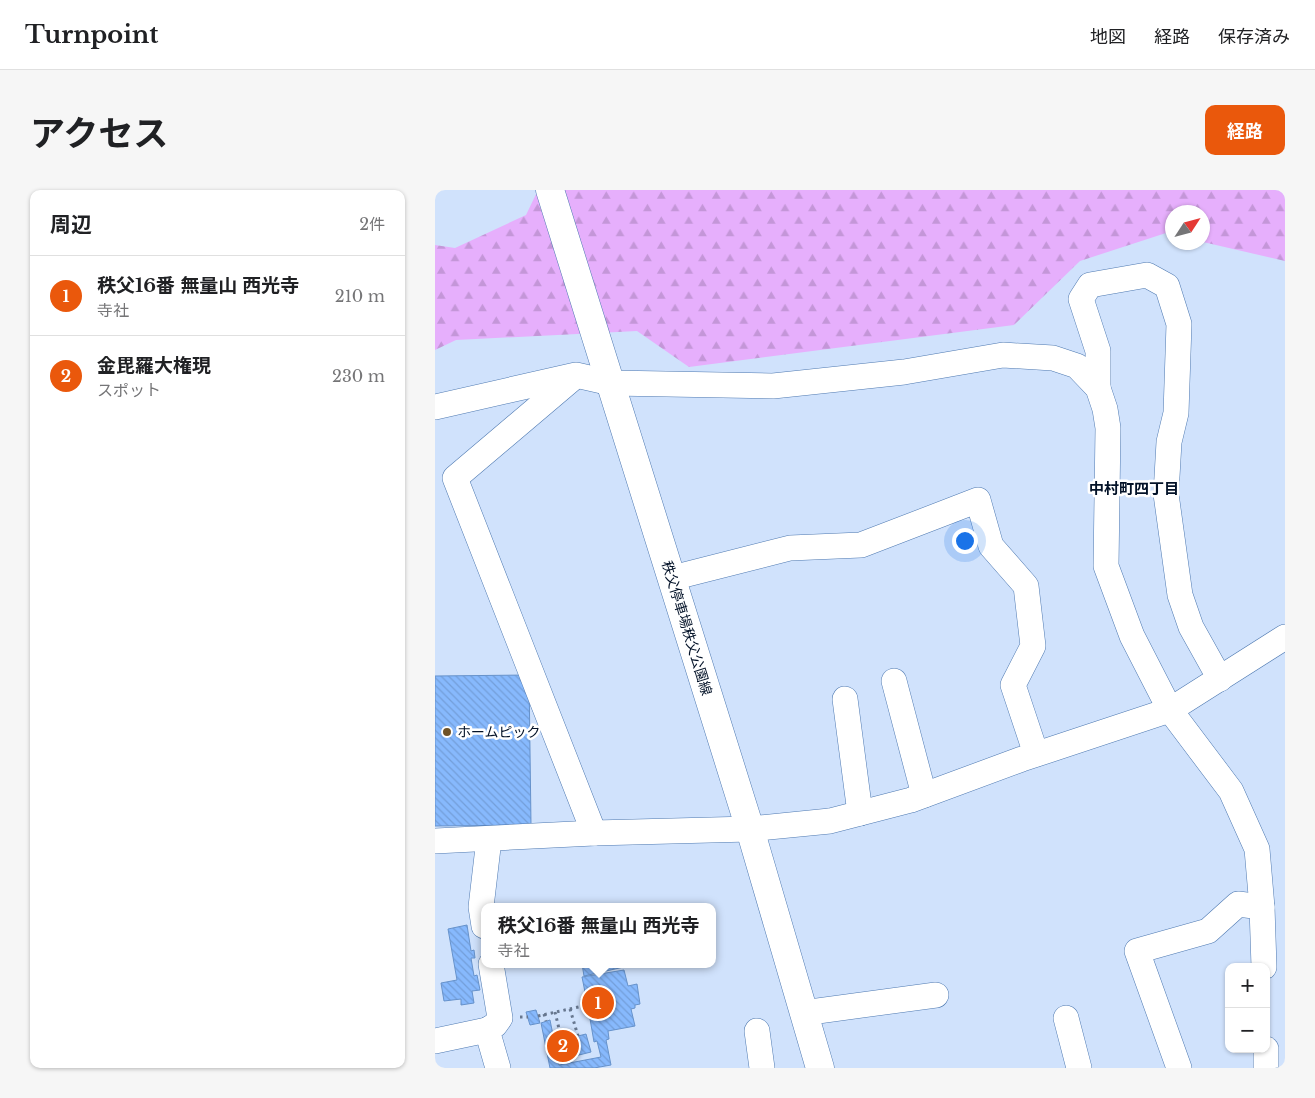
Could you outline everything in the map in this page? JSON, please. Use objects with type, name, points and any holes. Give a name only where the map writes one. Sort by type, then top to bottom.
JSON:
[{"type":"main road","name":"秩父停車場秩父公園線","points":[[550,190],[750,829],[820,1068]]},
{"type":"street","points":[[1220,679],[1191,627],[1180,594],[1165,494],[1169,442],[1176,413],[1179,324],[1167,286],[1147,275],[1090,285],[1081,299],[1098,351],[1098,388],[1108,428],[1106,566],[1133,636],[1170,710],[1231,791],[1257,849],[1262,906],[1264,963]]},
{"type":"street","points":[[435,407],[577,375],[611,383],[773,386],[904,372],[1003,356],[1053,358],[1077,366],[1098,388]]},
{"type":"street","points":[[577,375],[455,478],[594,833]]},
{"type":"street","points":[[672,578],[790,548],[861,545],[978,500],[991,546],[1026,586],[1033,646],[1013,685],[1036,754]]},
{"type":"street","points":[[435,841],[594,833],[750,829],[830,821],[925,795],[1036,754],[1170,710],[1285,637]]},
{"type":"street","points":[[894,681],[925,795]]},
{"type":"street","points":[[845,699],[860,813]]},
{"type":"street","points":[[481,903],[489,839]]},
{"type":"street","points":[[1179,1068],[1137,951],[1209,931],[1238,904],[1262,906]]},
{"type":"street","points":[[435,1040],[487,1030],[495,1025],[500,1018],[492,968]]},
{"type":"street","points":[[803,1013],[937,995]]},
{"type":"street","points":[[1066,1018],[1079,1068]]},
{"type":"street","points":[[487,1030],[498,1068]]},
{"type":"street","points":[[757,1031],[762,1068]]},
{"type":"street","points":[[1266,1053],[1266,1068]]},
{"type":"path","points":[[538,1016],[583,1006]]},
{"type":"path","points":[[570,1009],[578,1036]]},
{"type":"path","points":[[555,1012],[562,1041]]},
{"type":"path","points":[[544,1014],[546,1021]]},
{"type":"green space","points":[[538,190],[1285,190],[1285,261],[1210,244],[1210,205],[1165,205],[1165,233],[1080,261],[1014,325],[689,367],[637,331],[456,340],[435,350],[435,245],[455,248],[526,215]]},
{"type":"building","points":[[529,675],[531,825],[435,826],[435,676]]},
{"type":"building","points":[[467,925],[471,951],[474,950],[475,958],[471,958],[474,976],[477,975],[480,990],[472,991],[474,1003],[461,1005],[461,999],[444,1001],[441,983],[457,980],[448,929]]},
{"type":"building","points":[[583,968],[619,968],[584,976]]},
{"type":"building","points":[[624,970],[628,986],[637,984],[640,1004],[635,1005],[635,1008],[631,1009],[635,1026],[608,1031],[609,1039],[606,1040],[611,1065],[594,1068],[550,1068],[541,1023],[550,1020],[559,1065],[601,1057],[597,1041],[594,1042],[589,1013],[585,1014],[581,999],[586,997],[582,977]]},
{"type":"building","points":[[536,1010],[540,1023],[530,1025],[526,1012]]},
{"type":"building","points":[[586,1034],[591,1052],[575,1056],[570,1038]]},
{"type":"building","points":[[567,1040],[572,1055],[561,1058],[556,1043]]},
{"type":"place","name":"ホームピック","points":[[447,732]]},
{"type":"place","name":"秩父16番 無量山 西光寺","points":[[598,1003]]},
{"type":"place","name":"金毘羅大権現","points":[[563,1046]]},
{"type":"district","name":"中村町四丁目","points":[[1134,488]]}]
